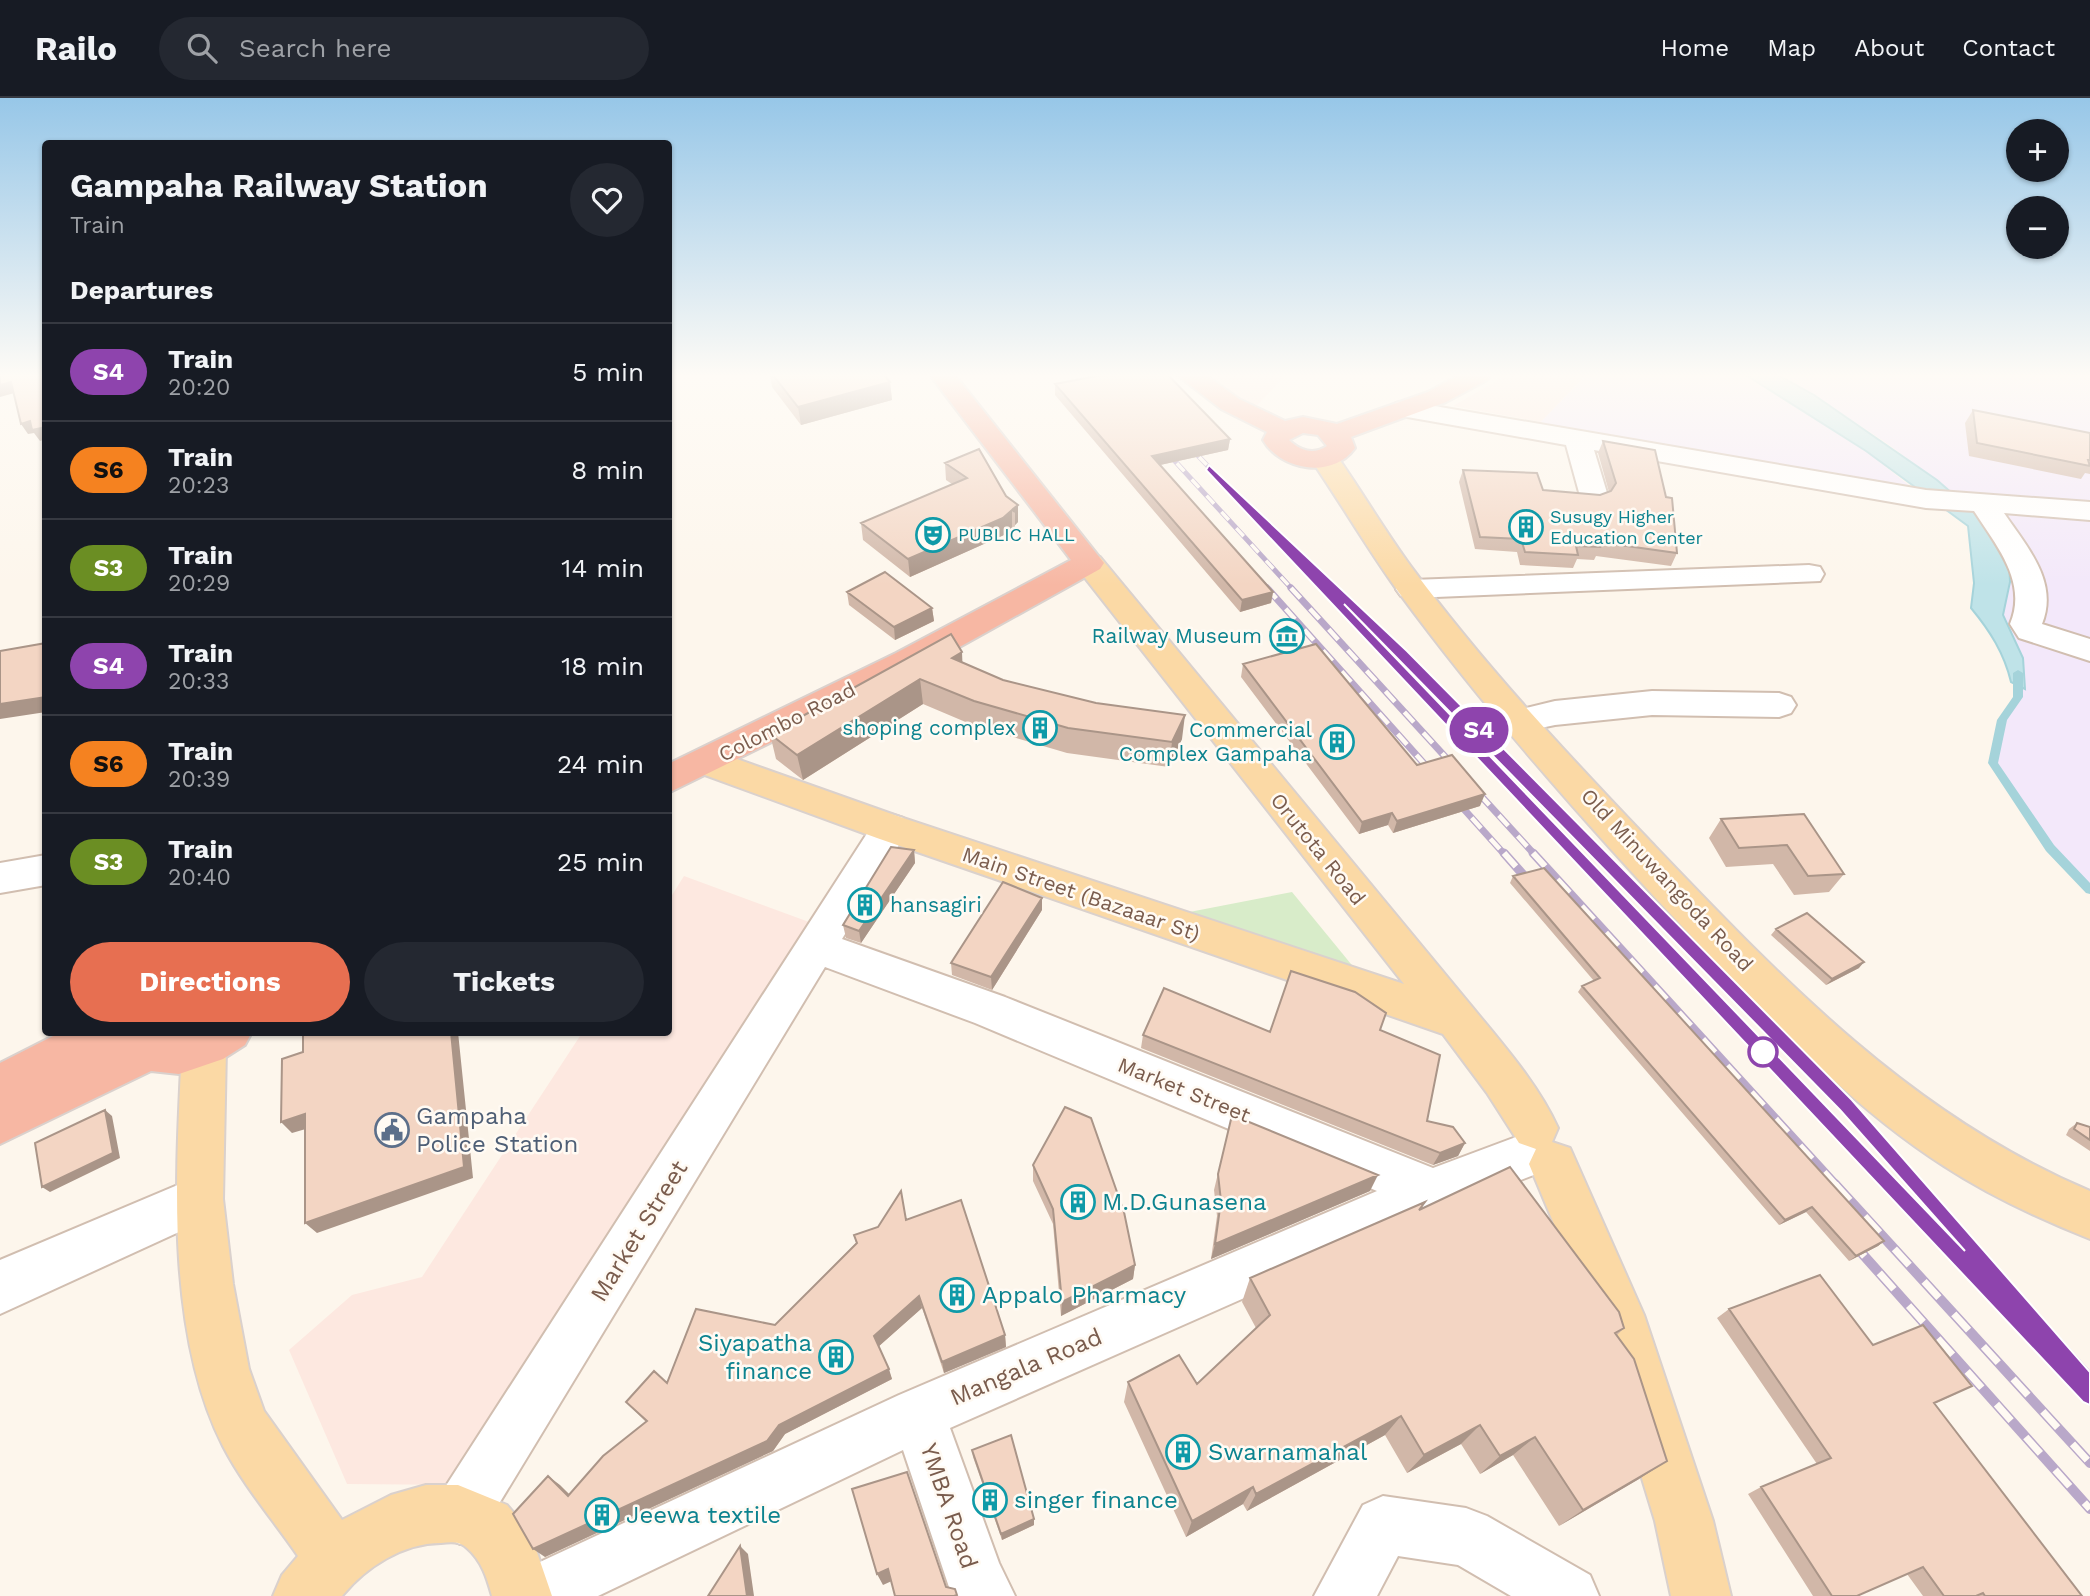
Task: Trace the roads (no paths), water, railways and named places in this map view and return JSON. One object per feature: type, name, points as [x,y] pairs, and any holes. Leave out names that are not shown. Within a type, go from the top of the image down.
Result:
[{"type":"highway","name":"Orutota Road","points":[[997,445],[1089,563]]},
{"type":"highway","points":[[1279,445],[1283,450],[1301,458],[1330,446]]},
{"type":"highway","name":"Colombo Road","points":[[672,778],[908,660],[1089,563]]},
{"type":"highway","points":[[0,1085],[96,1036]]},
{"type":"highway","points":[[0,1123],[143,1041],[164,1055],[183,1054],[217,1040]]},
{"type":"main road","name":"Old Minuwangoda Road","points":[[1330,446],[1412,589],[1521,720],[1674,892],[1803,1022],[1870,1083],[1943,1139],[1992,1170],[2090,1215]]},
{"type":"main road","name":"Orutota Road","points":[[1089,563],[1503,1079],[1618,1315],[1684,1521],[1701,1596]]},
{"type":"main road","name":"Main Street (Bazaaar St)","points":[[707,762],[890,828],[1458,1021]]},
{"type":"main road","points":[[217,1040],[199,1199],[207,1284],[222,1369],[243,1428],[319,1577],[367,1535],[399,1520],[420,1514],[460,1515],[488,1528],[508,1550],[521,1582],[522,1596]]},
{"type":"street","points":[[1579,445],[1594,496]]},
{"type":"street","points":[[1622,445],[1926,499],[2090,511]]},
{"type":"street","points":[[1974,502],[2025,566],[2033,607],[2026,624],[2030,631],[2090,650]]},
{"type":"street","points":[[1412,589],[1809,574]]},
{"type":"street","points":[[1521,720],[1555,713],[1652,703],[1779,705]]},
{"type":"street","name":"Market Street","points":[[460,1515],[890,828]]},
{"type":"street","points":[[0,878],[42,871]]},
{"type":"street","name":"Market Street","points":[[817,947],[990,1010],[1433,1191]]},
{"type":"street","name":"Mangala Road","points":[[533,1596],[918,1415],[1433,1191],[1538,1149]]},
{"type":"street","points":[[0,1288],[33,1270],[199,1199]]},
{"type":"street","name":"YMBA Road","points":[[918,1415],[975,1580],[985,1596]]},
{"type":"street","points":[[1344,1596],[1383,1525],[1466,1536],[1569,1596]]},
{"type":"water","points":[[1856,445],[1886,445],[1937,480],[1986,523],[2009,559],[2010,582],[2003,615],[2023,658],[2025,689],[2011,682],[1996,643],[1971,608],[1974,583],[1968,526]]},
{"type":"waterway","points":[[2018,673],[2018,697],[2002,720],[1993,763],[2050,848],[2090,890]]},
{"type":"railway","points":[[1188,445],[1325,589]]},
{"type":"railway","points":[[1162,447],[1292,589]]},
{"type":"railway","points":[[1260,580],[1268,589]]},
{"type":"railway","points":[[1267,588],[1437,778]]},
{"type":"railway","points":[[1291,588],[1535,855]]},
{"type":"railway","points":[[1323,588],[1577,855]]},
{"type":"railway","points":[[1356,609],[1601,855]]},
{"type":"railway","points":[[1453,797],[1505,855]]},
{"type":"railway","points":[[1504,853],[1535,888]]},
{"type":"railway","points":[[1533,853],[1837,1186]]},
{"type":"railway","points":[[1576,853],[1891,1186]]},
{"type":"railway","points":[[1599,853],[1846,1105],[1918,1186]]},
{"type":"railway","points":[[1835,1184],[2090,1463]]},
{"type":"railway","points":[[1889,1184],[2090,1395]]},
{"type":"railway","points":[[1916,1184],[2090,1378]]},
{"type":"railway","points":[[1850,1240],[2090,1509]]},
{"type":"train","name":"S4","points":[[2090,1378],[1976,1247],[1846,1105],[1403,653],[1209,468],[2090,1395]]},
{"type":"place","name":"Susugy Higher Education Center","points":[[1526,527]]},
{"type":"place","name":"PUBLIC HALL","points":[[933,535]]},
{"type":"place","name":"Railway Museum","points":[[1287,636]]},
{"type":"place","name":"shoping complex","points":[[1040,728]]},
{"type":"place","name":"Commercial Complex Gampaha","points":[[1337,742]]},
{"type":"place","name":"hansagiri","points":[[865,905]]},
{"type":"place","name":"Gampaha Police Station","points":[[392,1130]]},
{"type":"place","name":"M.D.Gunasena","points":[[1078,1202]]},
{"type":"place","name":"Appalo Pharmacy","points":[[957,1295]]},
{"type":"place","name":"Siyapatha finance","points":[[836,1357]]},
{"type":"place","name":"Swarnamahal","points":[[1183,1452]]},
{"type":"place","name":"singer finance","points":[[990,1500]]},
{"type":"place","name":"Jeewa textile","points":[[602,1515]]}]
